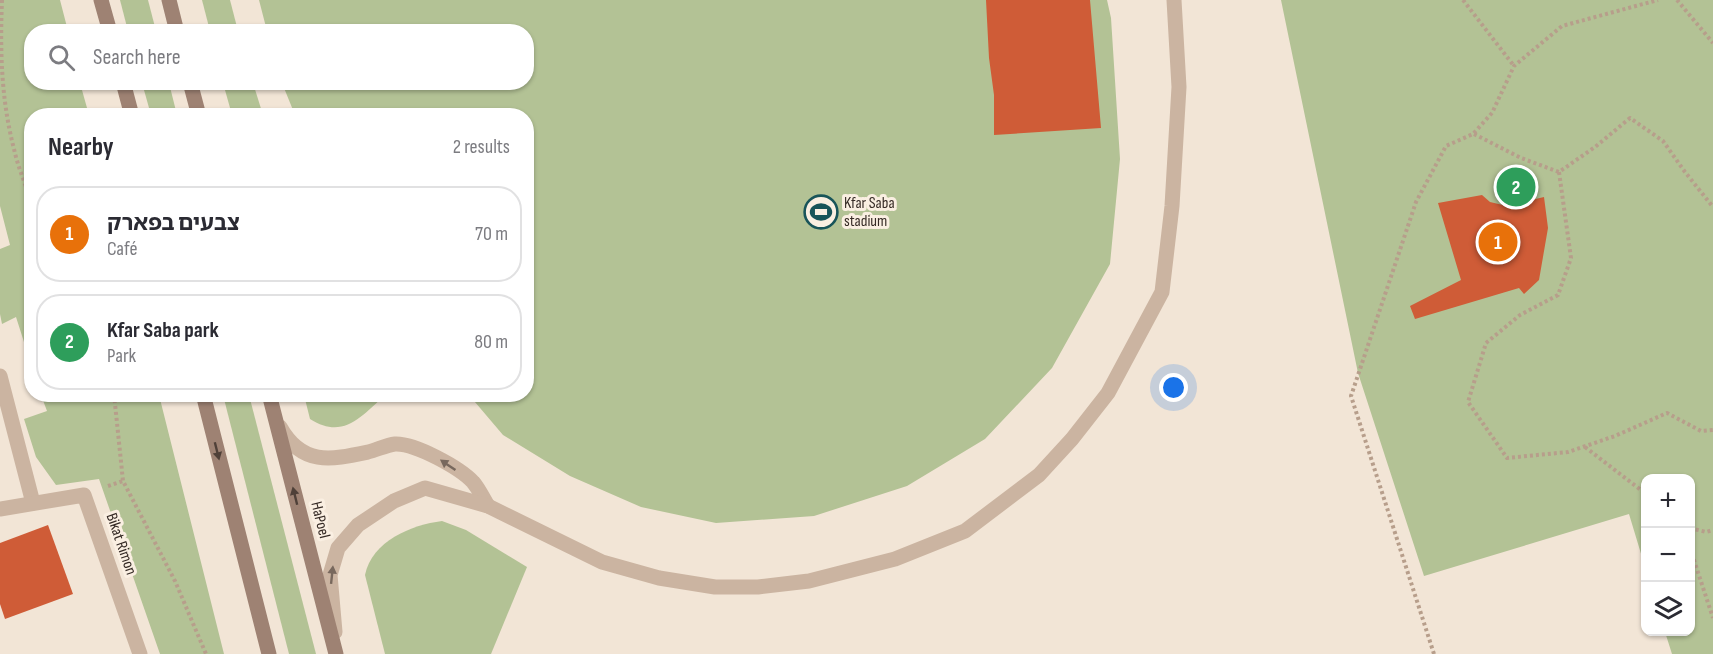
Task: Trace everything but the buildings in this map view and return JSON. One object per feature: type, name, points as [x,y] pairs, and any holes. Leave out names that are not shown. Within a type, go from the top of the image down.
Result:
[{"type":"main road","points":[[101,0],[108,24]]},
{"type":"main road","points":[[169,0],[175,24]]},
{"type":"main road","points":[[125,90],[130,108]]},
{"type":"main road","points":[[192,90],[196,108]]},
{"type":"main road","points":[[205,402],[269,654]]},
{"type":"main road","name":"HaPoel","points":[[271,402],[336,654]]},
{"type":"street","points":[[336,654],[330,575],[338,548],[358,525],[394,501],[425,488],[488,506],[602,562],[659,578],[715,587],[758,587],[809,581],[895,559],[965,531],[1039,475],[1072,439],[1108,393],[1162,292],[1172,206],[1179,87],[1174,0]]},
{"type":"street","points":[[0,376],[33,503]]},
{"type":"street","points":[[275,419],[289,442],[302,453],[322,458],[369,452],[396,444],[420,448],[473,481],[488,506]]},
{"type":"street","name":"Bikat Rimon","points":[[0,509],[84,495],[140,654]]},
{"type":"path","points":[[2,0],[2,94],[14,151],[24,179]]},
{"type":"path","points":[[1463,0],[1514,66]]},
{"type":"path","points":[[1434,654],[1351,396],[1416,202],[1446,146],[1473,134],[1492,113],[1514,66],[1562,26],[1658,0]]},
{"type":"path","points":[[1677,0],[1713,44]]},
{"type":"path","points":[[1559,172],[1630,118],[1664,141],[1713,207]]},
{"type":"path","points":[[1473,134],[1521,158],[1559,172]]},
{"type":"path","points":[[1559,172],[1571,258],[1558,295],[1520,315],[1486,343],[1468,402],[1507,458],[1569,452],[1616,436],[1666,413],[1701,431],[1713,430]]},
{"type":"path","points":[[115,402],[123,481],[175,581],[206,654]]},
{"type":"path","points":[[1584,447],[1641,490]]},
{"type":"path","points":[[1695,529],[1706,532],[1713,530]]},
{"type":"path","points":[[1695,564],[1713,618]]},
{"type":"green space","points":[[0,0],[60,0],[66,24],[24,24],[24,90],[82,90],[87,108],[24,108],[24,342],[16,317],[2,324],[0,314],[0,249],[10,245],[0,206]]},
{"type":"green space","points":[[120,0],[148,0],[154,24],[126,24]]},
{"type":"green space","points":[[202,0],[230,0],[236,24],[208,24]]},
{"type":"green space","name":"Kfar Saba stadium","points":[[259,0],[1107,0],[1111,18],[1120,159],[1110,264],[1052,368],[985,439],[907,486],[814,516],[716,523],[641,507],[570,476],[503,435],[475,402],[534,402],[534,108],[292,108],[285,90],[534,90],[534,24],[265,24]]},
{"type":"green space","points":[[1281,0],[1713,0],[1713,654],[1672,654],[1666,636],[1695,636],[1695,474],[1641,474],[1641,554],[1629,514],[1424,576],[1358,373]]},
{"type":"green space","points":[[144,90],[171,90],[175,108],[149,108]]},
{"type":"green space","points":[[225,90],[255,90],[261,108],[230,108]]},
{"type":"green space","points":[[44,402],[161,402],[224,654],[160,654],[99,479],[56,485],[36,457],[24,419],[47,411]]},
{"type":"green space","points":[[225,402],[251,402],[316,654],[289,654]]},
{"type":"green space","points":[[306,402],[378,402],[359,418],[342,426],[322,425],[310,419]]},
{"type":"green space","points":[[442,521],[466,530],[527,567],[491,654],[385,654],[365,575],[369,563],[384,544],[394,537],[418,526]]},
{"type":"place","name":"Kfar Saba park","points":[[1516,187]]},
{"type":"place","name":"Kfar Saba stadium","points":[[821,212]]},
{"type":"place","name":"צבעים בפארק","points":[[1498,242]]}]
